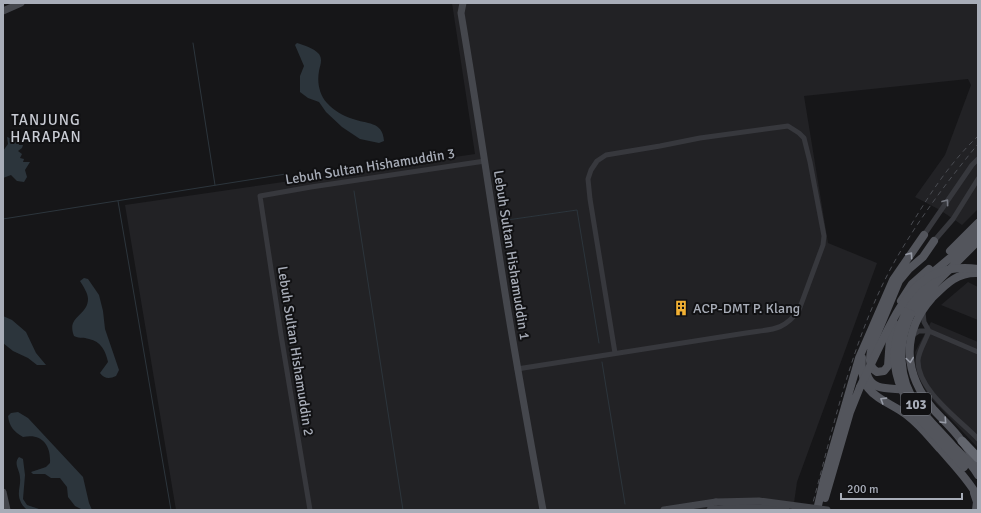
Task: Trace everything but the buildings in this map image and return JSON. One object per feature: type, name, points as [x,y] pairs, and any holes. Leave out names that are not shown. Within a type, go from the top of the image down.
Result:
[{"type":"highway","points":[[962,441],[978,458]]},
{"type":"main road","points":[[821,510],[850,412],[860,387],[904,297],[912,284],[978,223]]},
{"type":"main road","name":"103","points":[[978,231],[915,297],[898,330],[894,351],[895,369],[900,388],[913,410],[964,467],[971,476],[978,490]]},
{"type":"main road","points":[[924,235],[896,275],[861,366],[863,376],[866,385],[877,396],[912,419],[968,480],[978,497]]},
{"type":"main road","name":"103","points":[[978,241],[908,313],[903,334],[901,356],[903,375],[917,405],[968,461],[978,475]]},
{"type":"main road","points":[[817,510],[824,479],[859,358],[869,345],[899,281],[909,269],[923,257],[934,242]]},
{"type":"main road","points":[[869,345],[871,366],[875,372],[882,372],[886,370],[888,366],[890,338],[897,316],[926,278],[962,248]]},
{"type":"main road","points":[[962,258],[934,292],[914,327],[910,340],[909,359],[914,378],[919,389],[933,409],[962,441],[978,465]]},
{"type":"main road","points":[[895,316],[911,292],[922,282],[932,276],[956,269],[978,269]]},
{"type":"main road","points":[[927,305],[945,284],[952,279],[963,274],[978,273]]},
{"type":"main road","points":[[869,345],[866,368],[867,376],[872,383],[881,388],[904,389],[912,391],[933,409]]},
{"type":"main road","points":[[968,480],[976,498],[976,510]]},
{"type":"street","points":[[3,11],[21,3]]},
{"type":"street","name":"Lebuh Sultan Hishamuddin 1","points":[[463,3],[461,13],[517,369],[543,510]]},
{"type":"street","points":[[517,369],[779,328],[793,319],[799,310],[823,245],[824,236],[810,162],[804,138],[799,133],[788,126],[764,128],[606,155],[597,161],[591,170],[588,179],[590,199],[616,353]]},
{"type":"street","points":[[924,235],[972,165],[978,159]]},
{"type":"street","name":"Lebuh Sultan Hishamuddin 3","points":[[260,196],[485,161]]},
{"type":"street","points":[[934,242],[953,219],[978,179]]},
{"type":"street","name":"Lebuh Sultan Hishamuddin 2","points":[[260,196],[280,335],[310,510]]},
{"type":"street","points":[[927,305],[923,319],[929,331]]},
{"type":"street","points":[[910,340],[916,332],[922,330],[929,331],[978,352]]},
{"type":"street","points":[[929,331],[918,360],[922,376],[932,393],[978,439]]},
{"type":"street","points":[[3,492],[7,510]]},
{"type":"street","points":[[714,507],[759,501],[827,510]]},
{"type":"street","points":[[664,510],[756,506],[786,510]]},
{"type":"shaded area","points":[[452,3],[978,3],[978,209],[962,225],[940,210],[915,197],[945,155],[971,85],[968,79],[804,96],[828,243],[877,263],[797,482],[793,510],[176,510],[125,205],[475,154]]},
{"type":"shaded area","points":[[297,43],[314,50],[319,54],[321,60],[318,75],[320,92],[329,106],[358,121],[373,124],[381,130],[384,141],[379,143],[360,139],[342,127],[326,112],[319,102],[308,98],[300,92],[300,76],[304,66],[295,45]]},
{"type":"shaded area","points":[[7,137],[18,141],[19,145],[23,145],[18,151],[22,154],[20,158],[24,159],[23,162],[30,162],[25,170],[27,177],[24,182],[17,181],[11,175],[3,178],[3,151],[8,144]]},
{"type":"shaded area","points":[[84,278],[88,279],[99,295],[105,329],[119,370],[116,376],[112,378],[107,378],[100,373],[108,362],[106,354],[100,345],[93,340],[74,336],[72,329],[75,320],[87,305],[87,294],[80,281]]},
{"type":"shaded area","points":[[968,282],[978,287],[978,320],[941,305]]},
{"type":"shaded area","points":[[3,316],[12,320],[26,332],[36,353],[46,365],[37,365],[28,358],[13,351],[3,343]]},
{"type":"shaded area","points":[[931,322],[978,342],[978,448],[928,395],[918,376],[915,352]]},
{"type":"shaded area","points":[[18,412],[28,418],[83,477],[92,510],[83,510],[75,506],[68,497],[67,487],[60,478],[51,478],[45,474],[33,474],[31,472],[46,467],[50,463],[49,451],[44,442],[40,439],[30,436],[23,437],[12,428],[8,416],[11,413]]},
{"type":"shaded area","points":[[19,457],[23,459],[25,475],[23,499],[27,505],[42,510],[27,510],[20,501],[20,475],[17,465],[17,460]]},
{"type":"waterway","points":[[193,43],[215,185]]},
{"type":"waterway","points":[[3,219],[286,174]]},
{"type":"waterway","points":[[354,191],[403,510]]},
{"type":"waterway","points":[[118,201],[171,510]]},
{"type":"waterway","points":[[507,220],[577,210],[599,343]]},
{"type":"waterway","points":[[602,362],[625,504]]},
{"type":"railway","points":[[911,225],[942,178],[978,136]]},
{"type":"railway","points":[[811,510],[844,387],[854,356],[877,297],[900,252],[921,220],[978,144]]},
{"type":"place","name":"ACP-DMT P. Klang","points":[[681,308]]},
{"type":"district","name":"TANJUNG HARAPAN","points":[[46,128]]}]
